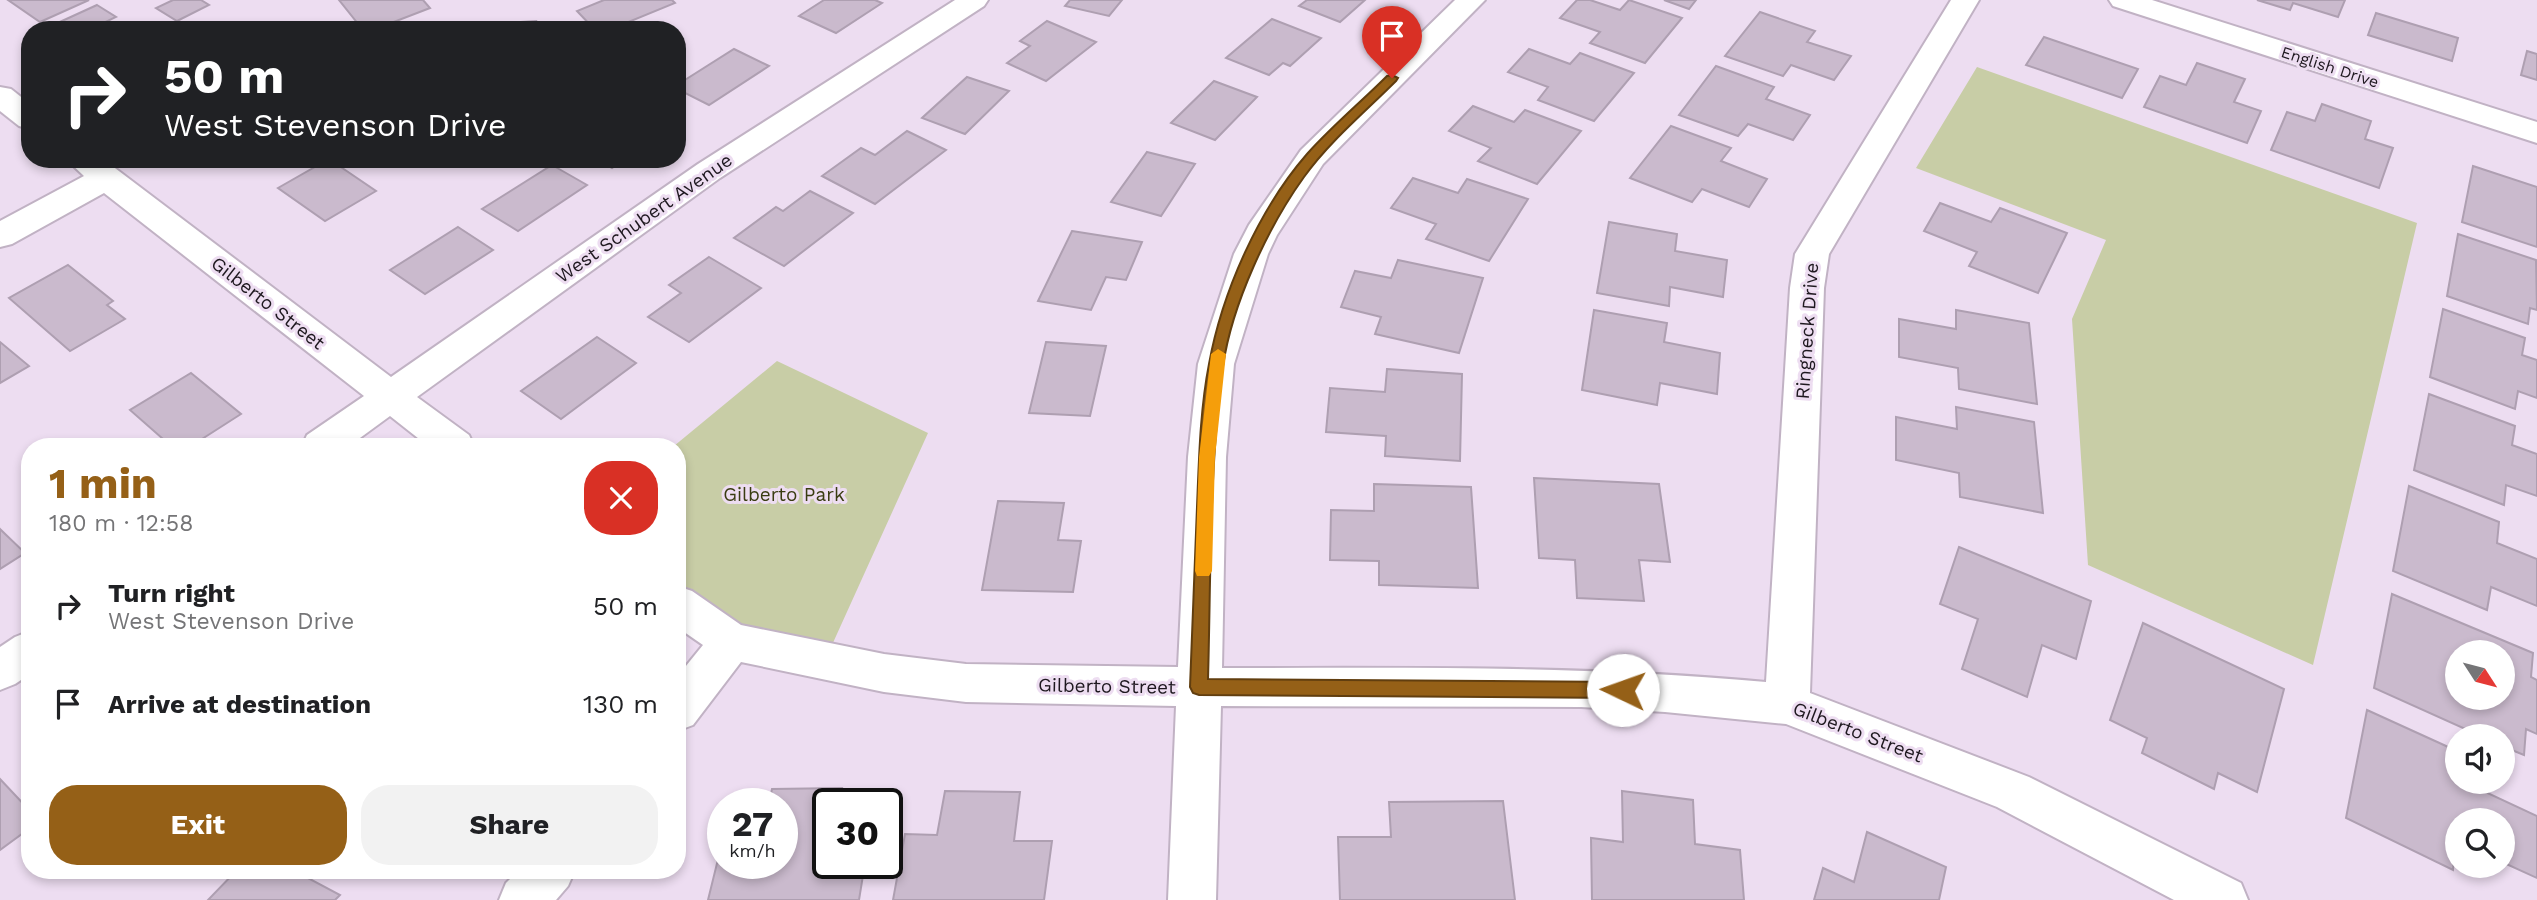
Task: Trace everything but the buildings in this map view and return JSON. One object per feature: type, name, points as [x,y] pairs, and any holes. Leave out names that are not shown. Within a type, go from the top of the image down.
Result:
[{"type":"street","name":"West Schubert Avenue","points":[[333,438],[709,171],[974,0]]},
{"type":"street","points":[[1192,900],[1207,457],[1216,364],[1225,330],[1261,233],[1312,157],[1471,0]]},
{"type":"street","name":"Ringneck Drive","points":[[1787,704],[1808,288],[1812,254],[1965,0]]},
{"type":"street","name":"English Drive","points":[[2123,0],[2537,133]]},
{"type":"street","points":[[0,96],[21,112]]},
{"type":"street","name":"Gilberto Street","points":[[94,169],[444,438]]},
{"type":"street","points":[[0,236],[94,169]]},
{"type":"street","name":"Gilberto Street","points":[[686,610],[730,641],[884,673],[966,683],[1199,687],[1581,688],[1665,692],[1787,704],[2013,792],[2224,900]]},
{"type":"street","points":[[686,699],[730,641]]},
{"type":"street","points":[[0,671],[21,656]]},
{"type":"street","points":[[523,900],[543,879]]},
{"type":"green space","points":[[1977,67],[2417,223],[2313,665],[2088,565],[2072,319],[2106,240],[1916,168]]},
{"type":"green space","name":"Gilberto Park","points":[[777,361],[928,433],[827,656],[735,633],[686,602],[686,438],[684,438]]},
{"type":"slow traffic","points":[[1203,571],[1207,457],[1218,354]]},
{"type":"route","points":[[1392,78],[1312,157],[1297,176],[1251,254],[1225,330],[1216,364],[1207,457],[1199,687],[1623,690]]}]
